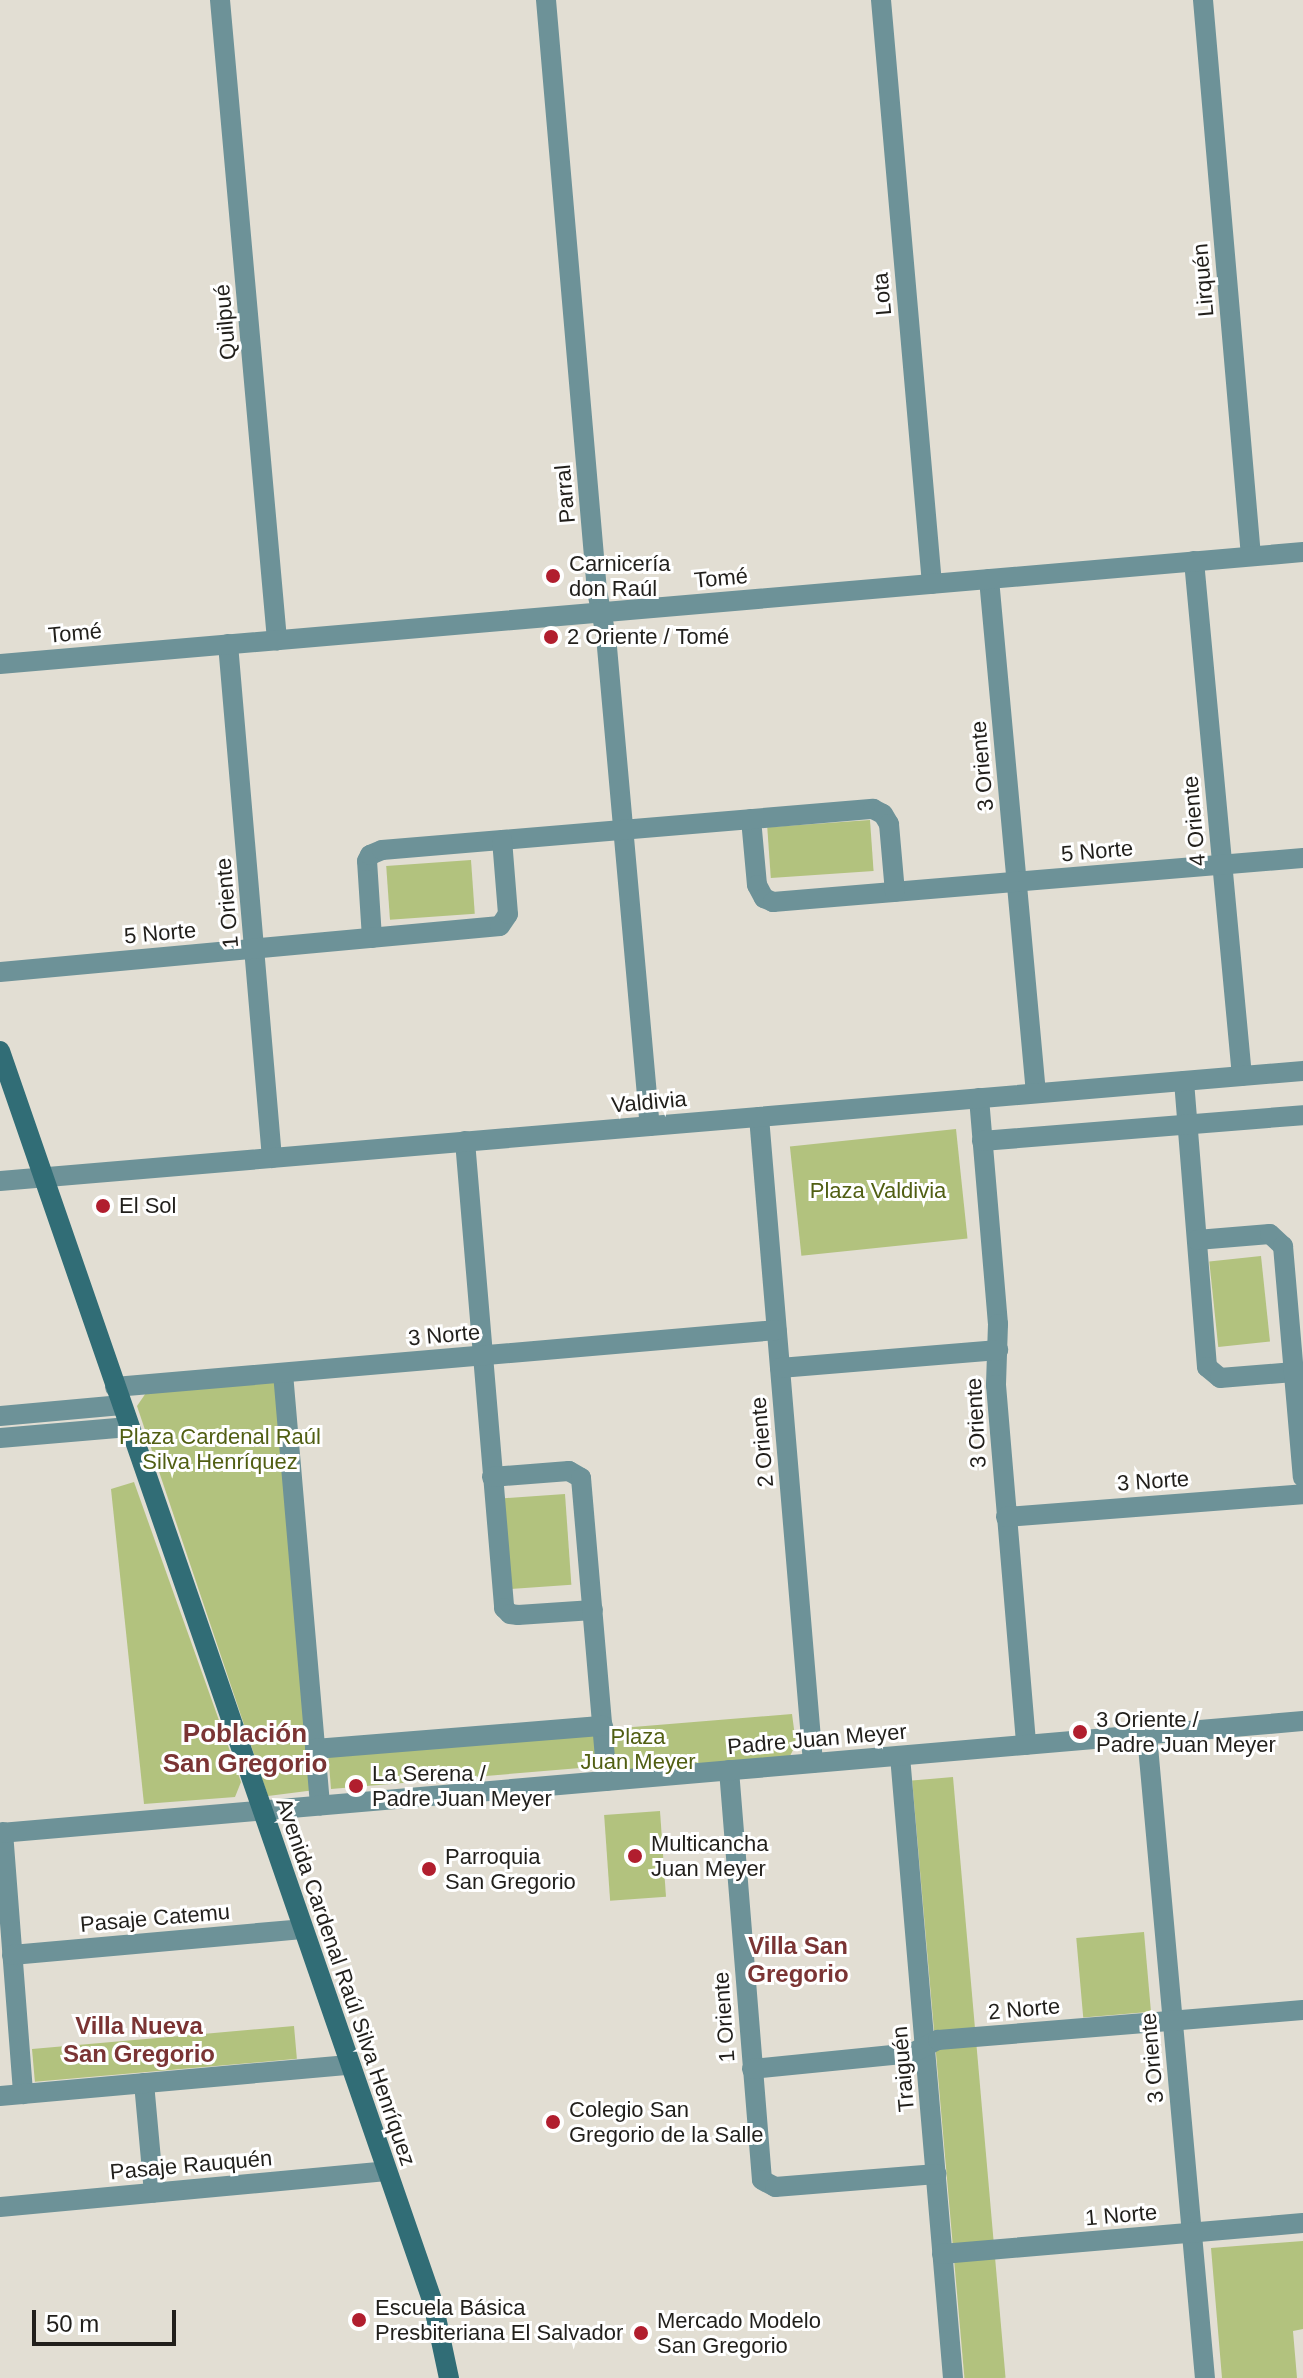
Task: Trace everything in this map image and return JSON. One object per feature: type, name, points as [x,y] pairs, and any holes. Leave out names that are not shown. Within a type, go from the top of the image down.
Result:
[{"type":"main road","name":"Avenida Cardenal Raúl Silva Henríquez","points":[[0,1051],[443,2338],[462,2378]]},
{"type":"main road","name":"Avenida Cardenal Raúl Silva Henríquez","points":[[443,2338],[449,2378]]},
{"type":"street","name":"Quilpué","points":[[220,0],[277,640]]},
{"type":"street","name":"Parral","points":[[546,0],[650,1126]]},
{"type":"street","name":"Lota","points":[[881,0],[932,584]]},
{"type":"street","name":"Lirquén","points":[[1203,0],[1251,556]]},
{"type":"street","name":"Tomé","points":[[0,664],[1303,552]]},
{"type":"street","name":"4 Oriente","points":[[1194,561],[1242,1076]]},
{"type":"street","name":"3 Oriente","points":[[989,579],[1036,1093]]},
{"type":"street","name":"1 Oriente","points":[[228,644],[272,1158]]},
{"type":"street","points":[[372,938],[367,868],[370,855],[382,850],[878,811],[889,824],[895,892]]},
{"type":"street","name":"5 Norte","points":[[751,819],[757,885],[768,901],[1303,858]]},
{"type":"street","name":"5 Norte","points":[[0,972],[504,923],[508,914],[502,840]]},
{"type":"street","name":"Valdivia","points":[[0,1181],[1303,1071]]},
{"type":"street","points":[[1184,1081],[1209,1371],[1220,1378],[1294,1372]]},
{"type":"street","name":"3 Oriente","points":[[979,1098],[998,1350],[996,1385],[1026,1745]]},
{"type":"street","points":[[982,1141],[1303,1115]]},
{"type":"street","name":"2 Oriente","points":[[759,1117],[813,1763]]},
{"type":"street","points":[[465,1141],[492,1477],[507,1612],[518,1615],[593,1610]]},
{"type":"street","points":[[1197,1240],[1265,1234],[1281,1242],[1303,1477]]},
{"type":"street","name":"3 Norte","points":[[0,1416],[283,1373],[777,1330]]},
{"type":"street","points":[[780,1368],[998,1350]]},
{"type":"street","name":"Avenida Cardenal Raúl Silva Henríquez","points":[[283,1373],[320,1805]]},
{"type":"street","points":[[0,1438],[129,1427]]},
{"type":"street","points":[[492,1477],[569,1471],[578,1474],[582,1483],[607,1781]]},
{"type":"street","name":"3 Norte","points":[[1006,1517],[1303,1494]]},
{"type":"street","name":"Padre Juan Meyer","points":[[2,1832],[1303,1721]]},
{"type":"street","points":[[315,1749],[603,1726]]},
{"type":"street","name":"3 Oriente","points":[[1147,1735],[1205,2378]]},
{"type":"street","name":"Traiguén","points":[[900,1756],[953,2378]]},
{"type":"street","name":"1 Oriente","points":[[729,1770],[761,2175],[770,2187],[936,2174]]},
{"type":"street","points":[[2,1832],[23,2094]]},
{"type":"street","name":"Pasaje Catemu","points":[[12,1955],[302,1929]]},
{"type":"street","name":"2 Norte","points":[[752,2069],[912,2053],[938,2040],[1303,2010]]},
{"type":"street","points":[[0,2096],[349,2065]]},
{"type":"street","points":[[144,2083],[154,2193]]},
{"type":"street","name":"Pasaje Rauquén","points":[[0,2207],[386,2171]]},
{"type":"street","name":"1 Norte","points":[[942,2254],[1303,2223]]},
{"type":"green space","points":[[870,820],[874,871],[771,878],[767,827]]},
{"type":"green space","points":[[471,860],[475,914],[390,920],[386,866]]},
{"type":"green space","name":"Plaza Valdivia","points":[[956,1129],[967,1238],[801,1256],[790,1146]]},
{"type":"green space","points":[[1261,1256],[1270,1342],[1218,1347],[1209,1261]]},
{"type":"green space","name":"Plaza Cardenal Raúl Silva Henríquez","points":[[279,1382],[315,1790],[268,1796],[137,1406],[150,1387]]},
{"type":"green space","points":[[134,1482],[241,1782],[235,1797],[144,1804],[111,1489]]},
{"type":"green space","points":[[565,1494],[571,1585],[510,1589],[504,1498]]},
{"type":"green space","name":"Plaza Juan Meyer","points":[[792,1714],[796,1744],[790,1756],[621,1773],[616,1765],[331,1789],[328,1752]]},
{"type":"green space","points":[[953,1777],[1006,2378],[964,2378],[912,1781]]},
{"type":"green space","name":"Multicancha Juan Meyer","points":[[660,1811],[666,1897],[610,1901],[604,1815]]},
{"type":"green space","points":[[1144,1932],[1151,2012],[1083,2018],[1076,1938]]},
{"type":"green space","points":[[294,2026],[297,2059],[35,2082],[32,2049]]},
{"type":"green space","points":[[1303,2241],[1303,2329],[1293,2331],[1297,2378],[1222,2378],[1211,2248]]},
{"type":"place","name":"Carnicería don Raúl","points":[[553,576]]},
{"type":"place","name":"2 Oriente / Tomé","points":[[551,637]]},
{"type":"place","name":"El Sol","points":[[103,1206]]},
{"type":"place","name":"3 Oriente / Padre Juan Meyer","points":[[1080,1732]]},
{"type":"place","name":"La Serena / Padre Juan Meyer","points":[[356,1786]]},
{"type":"place","name":"Multicancha Juan Meyer","points":[[635,1856]]},
{"type":"place","name":"Parroquia San Gregorio","points":[[429,1869]]},
{"type":"place","name":"Colegio San Gregorio de la Salle","points":[[553,2122]]},
{"type":"place","name":"Escuela Básica Presbiteriana El Salvador","points":[[359,2320]]},
{"type":"place","name":"Mercado Modelo San Gregorio","points":[[641,2333]]},
{"type":"district","name":"Población San Gregorio","points":[[245,1749]]},
{"type":"district","name":"Villa San Gregorio","points":[[798,1960]]},
{"type":"district","name":"Villa Nueva San Gregorio","points":[[139,2040]]}]
